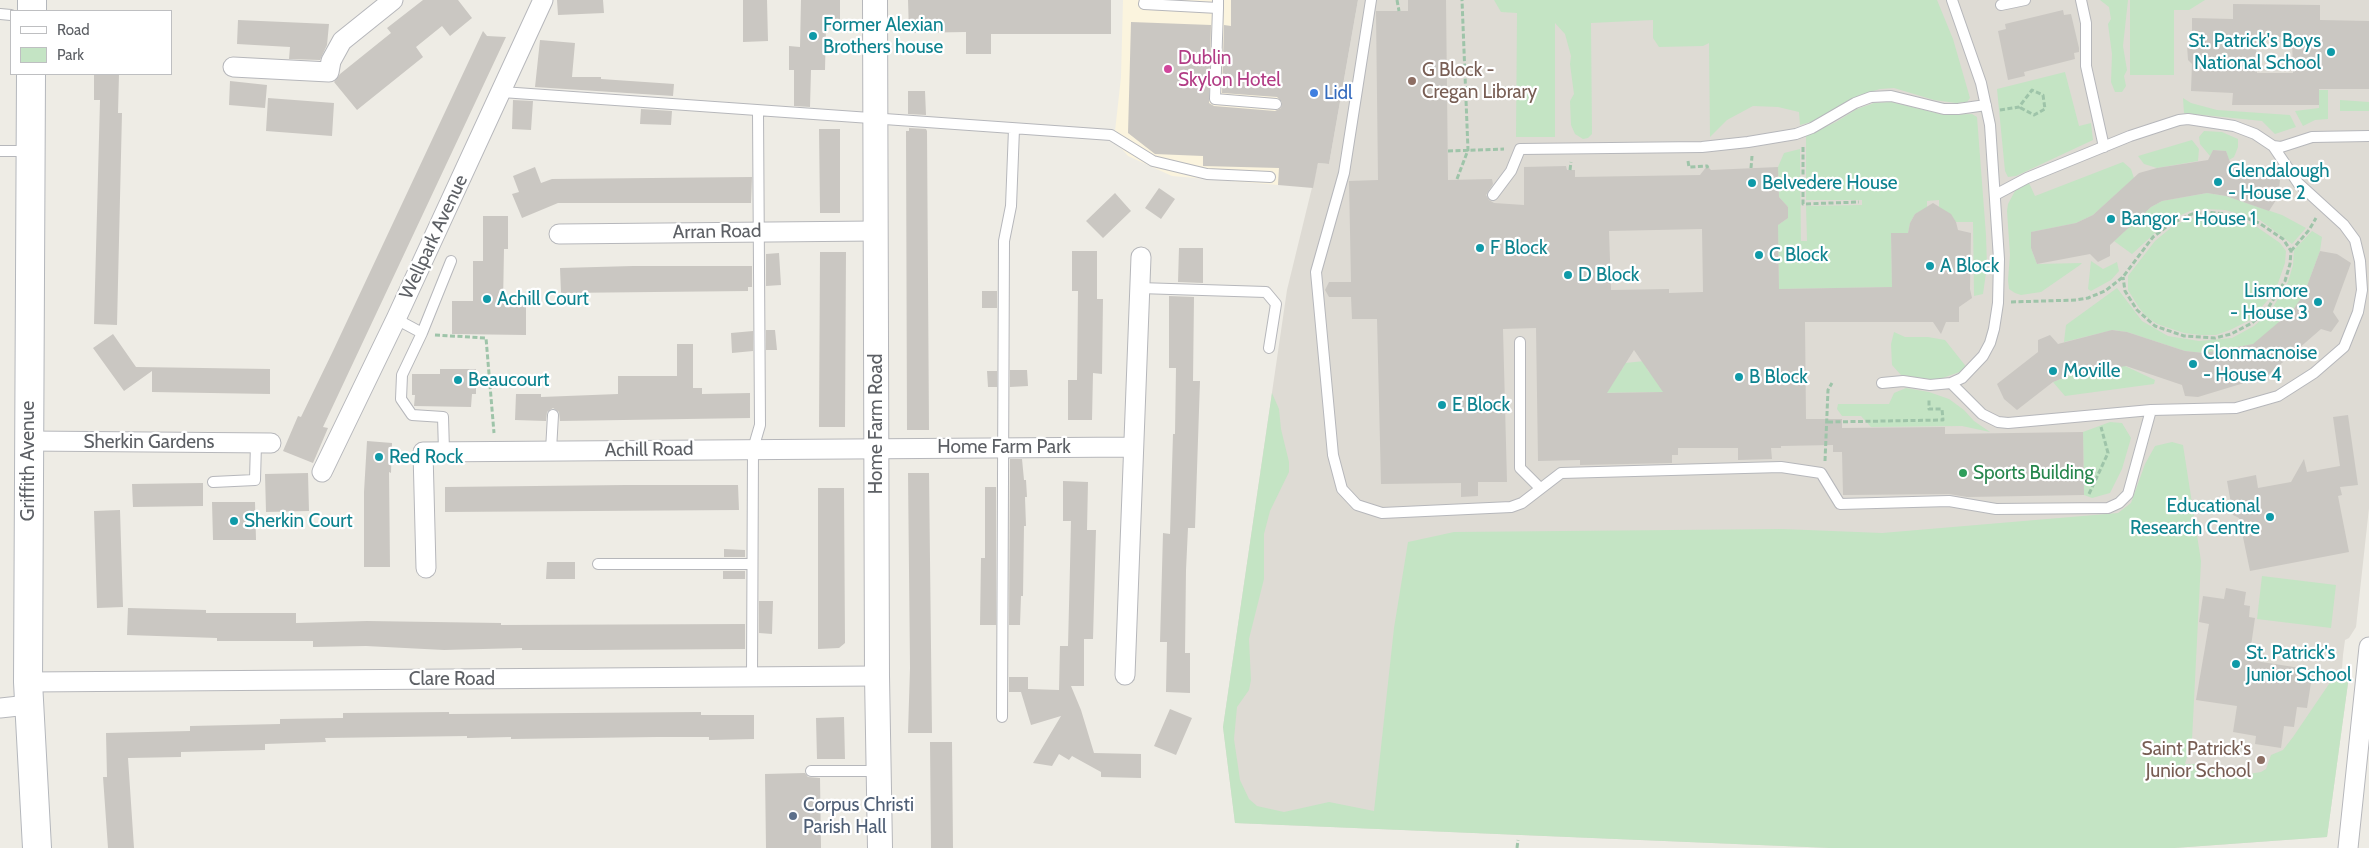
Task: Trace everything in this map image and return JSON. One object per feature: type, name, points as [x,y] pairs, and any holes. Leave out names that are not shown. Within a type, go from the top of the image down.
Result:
[{"type":"main road","name":"Griffith Avenue","points":[[31,75],[28,694],[37,848]]},
{"type":"street","points":[[233,66],[329,72],[331,61],[342,41],[393,0]]},
{"type":"street","name":"Wellpark Avenue","points":[[322,472],[396,319],[543,0]]},
{"type":"street","name":"Home Farm Road","points":[[874,0],[876,676],[880,848]]},
{"type":"street","name":"Arran Road","points":[[559,234],[875,231]]},
{"type":"street","points":[[1125,674],[1141,257]]},
{"type":"street","name":"Sherkin Gardens","points":[[28,441],[264,443]]},
{"type":"street","name":"Home Farm Park","points":[[876,448],[1133,447]]},
{"type":"street","name":"Achill Road","points":[[426,568],[423,452],[876,448]]},
{"type":"street","points":[[2348,848],[2369,647]]},
{"type":"street","name":"Clare Road","points":[[0,708],[28,694],[752,677],[876,676]]},
{"type":"lane","points":[[1145,0],[1144,4],[1218,4],[1215,99],[1276,104]]},
{"type":"lane","points":[[1371,0],[1344,173],[1316,272],[1318,313],[1337,475],[1342,490],[1357,505],[1366,510],[1382,513],[1510,507],[1522,503],[1561,473],[1781,467],[1821,473],[1840,504],[1949,501],[1996,510],[2108,508],[2128,494],[2151,410]]},
{"type":"lane","points":[[1882,383],[1903,381],[1930,385],[1951,383],[1962,378],[1983,356],[1990,343],[1998,303],[1999,259],[1987,108],[1981,83],[1952,0]]},
{"type":"lane","points":[[2001,5],[2025,0]]},
{"type":"lane","points":[[2081,0],[2086,23],[2086,66],[2104,147]]},
{"type":"lane","points":[[502,92],[758,112],[875,118],[1111,136],[1153,161],[1206,174],[1270,178]]},
{"type":"lane","points":[[1493,195],[1511,171],[1520,149],[1702,147],[1803,132],[1834,117],[1855,103],[1871,97],[1891,96],[1958,110],[1987,108]]},
{"type":"lane","points":[[752,677],[753,449],[760,426],[758,112]]},
{"type":"lane","points":[[1995,195],[2028,178],[2104,147],[2163,124],[2188,119],[2234,126],[2255,134],[2273,146],[2281,148],[2312,137],[2369,136]]},
{"type":"lane","points":[[1002,717],[1004,241],[1011,206],[1014,129]]},
{"type":"lane","points":[[1951,383],[1973,407],[1998,422],[2008,423],[2151,410],[2236,408],[2278,396],[2314,373],[2344,347],[2358,312],[2362,290],[2360,261],[2354,240],[2344,225],[2322,207],[2298,183],[2273,146]]},
{"type":"lane","points":[[0,151],[30,151]]},
{"type":"lane","points":[[444,451],[443,417],[412,415],[401,399],[402,376],[422,333],[451,261]]},
{"type":"lane","points":[[1139,288],[1266,292],[1276,304],[1269,348]]},
{"type":"lane","points":[[396,319],[422,333]]},
{"type":"lane","points":[[1520,342],[1520,468],[1540,488]]},
{"type":"lane","points":[[552,450],[553,415]]},
{"type":"lane","points":[[213,482],[255,480],[264,443]]},
{"type":"lane","points":[[598,564],[752,564]]},
{"type":"lane","points":[[811,771],[879,771]]},
{"type":"lane","points":[[2342,848],[2348,848]]},
{"type":"path","points":[[1397,0],[1399,11]]},
{"type":"path","points":[[1457,179],[1468,150],[1462,0]]},
{"type":"path","points":[[1987,108],[2019,107],[2034,115],[2044,109],[2042,95],[2032,90],[2019,107]]},
{"type":"path","points":[[1803,132],[1803,204],[1859,202]]},
{"type":"path","points":[[1448,150],[1520,149]]},
{"type":"path","points":[[2290,251],[2309,230],[2322,207]]},
{"type":"path","points":[[1998,303],[2088,298],[2113,286],[2153,237],[2170,224],[2192,214],[2208,212],[2241,216],[2258,223],[2284,239],[2290,251],[2290,264],[2285,281],[2268,308],[2252,323],[2231,334],[2215,338],[2184,336],[2155,326],[2137,310],[2125,291],[2122,276]]},
{"type":"path","points":[[422,333],[486,338],[495,451]]},
{"type":"path","points":[[1821,473],[1825,461],[1828,390],[1832,383]]},
{"type":"path","points":[[1828,422],[1943,420],[1942,409],[1929,409]]},
{"type":"path","points":[[2083,508],[2108,453],[2098,415]]},
{"type":"path","points":[[1517,848],[1518,840]]},
{"type":"shaded area","points":[[1123,0],[1231,0],[1230,89],[1285,92],[1278,185],[1172,176],[1128,156],[1114,140],[1121,77]]},
{"type":"shaded area","points":[[1358,0],[2369,0],[2369,508],[2356,627],[2349,638],[2345,640],[2343,655],[2342,669],[2346,674],[2348,683],[2327,837],[2174,848],[1831,848],[1235,823],[1223,727],[1287,290],[1318,163],[1329,164]]},
{"type":"green space","points":[[1494,0],[1937,0],[1953,39],[1970,98],[1967,102],[1956,103],[1934,100],[1894,88],[1880,89],[1860,95],[1811,122],[1800,125],[1799,112],[1778,107],[1753,106],[1727,120],[1710,137],[1709,43],[1703,46],[1659,47],[1653,38],[1653,20],[1591,23],[1592,134],[1588,138],[1583,139],[1575,134],[1571,125],[1570,101],[1574,94],[1570,64],[1571,56],[1565,34],[1555,23],[1555,137],[1516,137],[1517,13],[1501,12]]},
{"type":"green space","points":[[2100,0],[2128,0],[2123,46],[2127,70],[2124,76],[2126,86],[2122,92],[2115,92],[2111,82],[2112,54],[2108,24],[2111,19],[2109,7]]},
{"type":"green space","points":[[2130,0],[2205,0],[2189,10],[2174,10],[2174,75],[2130,75]]},
{"type":"green space","points":[[2065,72],[2079,126],[2091,123],[2093,140],[2016,176],[2008,177],[2005,171],[1997,89]]},
{"type":"green space","points":[[2319,90],[2328,90],[2328,119],[2315,120],[2303,126],[2295,111],[2319,108]]},
{"type":"green space","points":[[2183,98],[2191,103],[2217,110],[2290,115],[2296,127],[2275,134],[2262,121],[2184,113]]},
{"type":"green space","points":[[2340,100],[2369,102],[2369,111],[2340,111]]},
{"type":"green space","points":[[1891,102],[1944,115],[1972,114],[1977,117],[1986,235],[1987,266],[1983,294],[1974,296],[1973,222],[1956,222],[1950,214],[1939,208],[1939,200],[1927,201],[1927,208],[1915,214],[1910,223],[1908,233],[1891,233],[1892,287],[1779,289],[1778,225],[1788,218],[1788,207],[1779,197],[1778,167],[1784,153],[1800,149],[1801,241],[1807,241],[1806,206],[1862,205],[1862,200],[1806,200],[1806,136],[1836,122],[1857,109],[1874,103]]},
{"type":"green space","points":[[2204,131],[2222,132],[2238,139],[2238,147],[2234,157],[2229,160],[2226,151],[2213,150],[2210,156],[2200,144],[2199,137]]},
{"type":"green space","points":[[2192,140],[2199,149],[2198,161],[2157,168],[2144,164],[2138,156]]},
{"type":"green space","points":[[2123,162],[2131,169],[2134,178],[2093,215],[2076,223],[2031,232],[2031,248],[2037,264],[2082,263],[2041,292],[2021,295],[2009,289],[2010,255],[2007,211],[2008,204],[2015,191],[2029,183],[2035,196]]},
{"type":"green space","points":[[2207,193],[2226,196],[2282,215],[2306,228],[2292,244],[2260,220],[2225,210],[2207,209],[2190,211],[2168,221],[2132,254],[2114,241],[2151,207],[2162,201]]},
{"type":"green space","points":[[2207,216],[2238,220],[2257,227],[2280,243],[2286,251],[2285,263],[2275,292],[2250,320],[2216,335],[2184,333],[2157,324],[2140,309],[2128,290],[2128,276],[2155,241],[2173,226],[2191,218]]},
{"type":"green space","points":[[2312,231],[2322,237],[2320,251],[2304,294],[2293,310],[2254,344],[2204,353],[2185,351],[2127,332],[2113,330],[2064,342],[2066,325],[2117,288],[2142,321],[2168,336],[2199,341],[2232,338],[2254,326],[2270,312],[2288,282],[2293,265],[2294,250]]},
{"type":"green space","points":[[2091,261],[2103,269],[2117,262],[2119,271],[2111,280],[2091,291],[2088,289]]},
{"type":"green space","points":[[1894,332],[1905,337],[1928,337],[1945,340],[1968,369],[1937,380],[1901,375],[1892,365],[1891,344]]},
{"type":"green space","points":[[1645,361],[1648,371],[1673,392],[1588,393],[1623,368],[1625,363]]},
{"type":"green space","points":[[2123,365],[2155,380],[2154,384],[2065,396],[2053,382],[2071,375]]},
{"type":"green space","points":[[1906,388],[1929,392],[1949,399],[1990,432],[1962,426],[1871,427],[1861,416],[1842,416],[1837,409],[1838,404],[1889,404],[1894,393]]},
{"type":"green space","points":[[1272,393],[1279,409],[1281,429],[1289,462],[1289,472],[1270,511],[1264,534],[1264,579],[1249,639],[1251,680],[1249,690],[1237,707],[1234,739],[1240,780],[1249,799],[1257,806],[1284,812],[1329,802],[1374,811],[1394,628],[1408,542],[1454,532],[1782,529],[1882,533],[2118,513],[2131,503],[2145,464],[2155,446],[2172,442],[2183,445],[2201,561],[2192,740],[2185,764],[2195,764],[2237,776],[2261,772],[2266,769],[2271,755],[2283,750],[2293,737],[2331,681],[2337,676],[2346,674],[2348,683],[2327,837],[2174,848],[1831,848],[1235,823],[1223,727]]},
{"type":"green space","points":[[2110,422],[2122,423],[2131,438],[2122,469],[2110,493],[2092,498],[2084,495],[2083,432]]},
{"type":"green space","points":[[2262,576],[2336,585],[2331,628],[2257,619]]},
{"type":"building","points":[[423,0],[458,0],[472,18],[450,36],[442,26],[416,47],[423,57],[357,110],[334,82],[340,74],[391,33],[387,28]]},
{"type":"building","points":[[557,0],[603,0],[604,13],[558,15]]},
{"type":"building","points":[[743,0],[767,0],[768,41],[743,42]]},
{"type":"building","name":"Former Alexian Brothers house","points":[[801,0],[840,0],[840,26],[826,26],[825,70],[811,70],[810,107],[794,106],[794,70],[789,70],[789,46],[800,47]]},
{"type":"building","points":[[908,0],[1111,0],[1111,34],[991,34],[991,54],[966,54],[966,32],[909,33]]},
{"type":"building","points":[[1231,0],[1358,0],[1329,164],[1318,163],[1313,188],[1278,185],[1279,168],[1203,166],[1203,156],[1155,154],[1128,133],[1131,22],[1211,25],[1209,103],[1214,106],[1275,111],[1281,108],[1282,102],[1277,97],[1222,93],[1224,25],[1231,26]]},
{"type":"building","points":[[1408,0],[1446,0],[1448,180],[1492,179],[1493,184],[1486,195],[1494,203],[1524,205],[1524,167],[1566,166],[1567,170],[1575,170],[1575,177],[1700,175],[1707,166],[1711,170],[1778,167],[1779,197],[1788,207],[1788,218],[1778,225],[1779,289],[1892,287],[1891,233],[1908,233],[1910,223],[1915,214],[1933,203],[1951,214],[1958,230],[1971,233],[1970,289],[1972,298],[1959,307],[1959,322],[1946,322],[1941,334],[1933,322],[1805,322],[1806,419],[1842,419],[1842,428],[1945,427],[1945,434],[2083,432],[2084,495],[1967,497],[1949,494],[1843,495],[1842,452],[1833,452],[1833,445],[1781,446],[1781,448],[1771,448],[1772,459],[1738,460],[1738,448],[1678,448],[1678,455],[1672,455],[1672,463],[1580,465],[1580,460],[1538,461],[1536,328],[1503,329],[1507,482],[1478,482],[1478,496],[1461,497],[1461,483],[1381,484],[1377,319],[1352,319],[1351,297],[1329,297],[1325,290],[1329,282],[1351,282],[1349,181],[1378,180],[1376,11],[1408,11]],"holes":[[[1702,229],[1703,292],[1669,293],[1669,289],[1611,290],[1609,231]],[[1634,350],[1663,392],[1607,393]]]},
{"type":"building","name":"St. Patrick's Boys National School","points":[[2233,4],[2320,5],[2320,20],[2369,21],[2369,89],[2319,89],[2319,105],[2232,105],[2233,93],[2191,91],[2192,64],[2188,60],[2187,45],[2192,41],[2192,18],[2233,19]],"holes":[[[2256,37],[2292,37],[2293,73],[2257,73]]]},
{"type":"building","points":[[2063,10],[2064,15],[2071,14],[2079,48],[2079,52],[2074,53],[2075,59],[2024,72],[2025,76],[2008,80],[1998,31],[2006,29],[2005,24]]},
{"type":"building","points":[[238,20],[329,24],[327,45],[320,60],[289,59],[290,47],[237,44]]},
{"type":"building","points":[[483,31],[487,36],[506,37],[323,427],[328,428],[313,463],[283,451],[298,416],[301,417],[333,351]]},
{"type":"building","points":[[540,40],[575,43],[572,77],[601,77],[601,79],[674,84],[673,96],[535,87]]},
{"type":"building","points":[[94,75],[119,75],[118,113],[122,113],[117,325],[94,324],[100,100],[94,100]]},
{"type":"building","points":[[230,81],[267,85],[265,108],[229,105]]},
{"type":"building","points":[[908,91],[925,91],[926,115],[908,114]]},
{"type":"building","points":[[268,98],[334,103],[332,136],[266,131]]},
{"type":"building","points":[[513,100],[533,101],[531,130],[512,129]]},
{"type":"building","points":[[641,109],[672,111],[671,125],[640,124]]},
{"type":"building","points":[[909,128],[926,129],[927,131],[929,430],[907,430],[906,131],[909,131]]},
{"type":"building","points":[[819,129],[840,129],[840,213],[820,213]]},
{"type":"building","points":[[2213,150],[2226,151],[2230,162],[2280,180],[2278,197],[2269,211],[2226,196],[2207,193],[2162,201],[2151,207],[2110,245],[2110,256],[2098,262],[2090,254],[2037,264],[2031,248],[2031,232],[2076,223],[2093,215],[2139,173],[2157,168],[2208,160]]},
{"type":"building","points":[[535,167],[541,183],[552,179],[752,177],[751,203],[558,203],[522,218],[512,194],[519,192],[513,176]]},
{"type":"building","points":[[1159,188],[1175,199],[1161,219],[1145,208]]},
{"type":"building","points":[[1115,193],[1131,211],[1103,238],[1086,221]]},
{"type":"building","name":"Achill Court","points":[[483,216],[508,216],[508,249],[504,249],[503,304],[526,304],[526,335],[452,334],[452,301],[473,301],[473,261],[483,261]]},
{"type":"building","points":[[1179,248],[1203,248],[1203,283],[1178,282]]},
{"type":"building","points":[[1072,251],[1097,251],[1097,299],[1103,299],[1102,374],[1093,373],[1092,420],[1068,420],[1068,380],[1077,380],[1078,291],[1072,291]]},
{"type":"building","points":[[2320,251],[2337,254],[2351,263],[2333,312],[2339,321],[2331,332],[2321,329],[2267,376],[2198,397],[2185,396],[2182,385],[2126,366],[2071,375],[2053,382],[2017,410],[2004,399],[1997,384],[2038,352],[2038,340],[2050,335],[2058,344],[2112,330],[2127,332],[2185,351],[2204,353],[2253,344],[2293,310],[2304,294]]},
{"type":"building","points":[[820,252],[846,252],[845,427],[819,427]]},
{"type":"building","points":[[779,253],[781,285],[766,286],[766,254]]},
{"type":"building","points":[[752,266],[752,287],[748,287],[748,291],[561,293],[560,268]]},
{"type":"building","points":[[982,291],[997,291],[997,308],[982,308]]},
{"type":"building","points":[[1169,296],[1194,297],[1193,381],[1200,381],[1195,528],[1188,528],[1186,570],[1185,653],[1190,653],[1190,693],[1166,692],[1167,642],[1160,642],[1163,533],[1170,534],[1173,434],[1175,434],[1176,368],[1169,368]]},
{"type":"building","points":[[766,330],[775,330],[777,350],[766,350]]},
{"type":"building","points":[[753,331],[753,351],[732,353],[731,333]]},
{"type":"building","points":[[113,334],[136,367],[270,369],[270,394],[152,392],[152,371],[124,391],[93,348]]},
{"type":"building","points":[[677,344],[693,344],[693,388],[702,388],[702,394],[750,393],[750,418],[560,421],[559,412],[553,408],[547,412],[546,421],[515,420],[516,394],[541,394],[541,397],[618,394],[618,376],[677,376]]},
{"type":"building","name":"Beaucourt","points":[[440,369],[476,369],[476,394],[472,394],[471,407],[414,406],[415,395],[412,395],[412,374],[440,374]]},
{"type":"building","points":[[1010,370],[1027,370],[1028,386],[1010,387]]},
{"type":"building","points":[[987,371],[997,371],[997,387],[988,387]]},
{"type":"building","name":"Educational Research Centre","points":[[2348,415],[2358,485],[2340,487],[2342,495],[2338,496],[2349,552],[2250,571],[2239,518],[2233,515],[2227,481],[2256,475],[2258,488],[2291,482],[2304,459],[2307,472],[2340,466],[2333,417]]},
{"type":"building","points":[[367,441],[392,443],[391,473],[389,472],[390,567],[364,567],[364,492]]},
{"type":"building","points":[[1010,459],[1022,459],[1024,480],[1026,480],[1026,526],[1024,526],[1023,596],[1021,596],[1020,625],[1009,625]]},
{"type":"building","name":"Sherkin Court","points":[[308,473],[309,511],[266,512],[265,474]]},
{"type":"building","points":[[908,473],[929,473],[932,733],[908,733],[910,668]]},
{"type":"building","points":[[1063,481],[1088,482],[1087,530],[1096,530],[1093,639],[1084,639],[1084,686],[1071,686],[1081,710],[1094,753],[1141,754],[1141,778],[1101,777],[1101,772],[1072,756],[1069,760],[1059,754],[1052,766],[1033,763],[1061,716],[1031,725],[1021,692],[1009,692],[1009,677],[1028,677],[1028,689],[1059,690],[1060,646],[1068,646],[1071,521],[1063,521]]},
{"type":"building","points":[[203,483],[203,506],[133,507],[132,484]]},
{"type":"building","points":[[738,485],[739,510],[445,512],[445,487]]},
{"type":"building","points":[[985,487],[996,487],[996,625],[980,625],[981,558],[985,558]]},
{"type":"building","points":[[818,488],[844,488],[845,643],[839,648],[818,649]]},
{"type":"building","name":"Sherkin Court","points":[[212,502],[255,502],[256,540],[213,540]]},
{"type":"building","points":[[120,510],[123,607],[97,608],[94,511]]},
{"type":"building","points":[[724,549],[745,550],[745,557],[724,557]]},
{"type":"building","points":[[547,562],[575,562],[575,579],[546,579]]},
{"type":"building","points":[[723,571],[745,571],[745,579],[723,579]]},
{"type":"building","name":"St. Patrick's Junior School","points":[[2226,588],[2246,592],[2244,605],[2250,606],[2249,617],[2255,618],[2249,660],[2313,670],[2307,708],[2297,707],[2294,727],[2284,726],[2281,748],[2255,744],[2256,736],[2233,732],[2237,706],[2196,700],[2209,624],[2199,622],[2203,596],[2224,599]]},
{"type":"building","points":[[759,601],[773,601],[772,634],[759,633]]},
{"type":"building","points":[[128,608],[206,610],[206,613],[296,613],[296,623],[367,621],[501,623],[501,625],[745,624],[745,649],[522,650],[522,648],[444,650],[366,646],[313,647],[313,641],[217,641],[217,638],[127,635]]},
{"type":"building","points":[[1170,709],[1192,718],[1176,755],[1154,746]]},
{"type":"building","points":[[449,712],[449,714],[701,712],[701,715],[754,715],[754,739],[709,740],[709,737],[657,737],[511,739],[511,737],[467,738],[467,736],[325,738],[326,742],[265,744],[265,750],[181,752],[181,757],[128,758],[134,848],[108,848],[103,777],[107,777],[106,733],[190,731],[190,726],[280,724],[280,719],[343,718],[343,713]]},
{"type":"building","points":[[844,717],[845,759],[817,759],[816,718]]},
{"type":"building","points":[[930,742],[952,742],[953,848],[931,848]]},
{"type":"building","name":"Corpus Christi Parish Hall","points":[[805,773],[808,777],[820,778],[821,848],[766,848],[765,774]]},
{"type":"place","name":"Former Alexian Brothers house","points":[[813,36]]},
{"type":"place","name":"St. Patrick's Boys National School","points":[[2331,52]]},
{"type":"place","name":"Dublin Skylon Hotel","points":[[1168,69]]},
{"type":"place","name":"G Block - Cregan Library","points":[[1412,81]]},
{"type":"place","name":"Lidl","points":[[1314,93]]},
{"type":"place","name":"Glendalough - House 2","points":[[2218,182]]},
{"type":"place","name":"Belvedere House","points":[[1752,183]]},
{"type":"place","name":"Bangor - House 1","points":[[2111,219]]},
{"type":"place","name":"F Block","points":[[1480,248]]},
{"type":"place","name":"C Block","points":[[1759,255]]},
{"type":"place","name":"A Block","points":[[1930,266]]},
{"type":"place","name":"D Block","points":[[1568,275]]},
{"type":"place","name":"Achill Court","points":[[487,299]]},
{"type":"place","name":"Lismore - House 3","points":[[2318,302]]},
{"type":"place","name":"Clonmacnoise - House 4","points":[[2193,364]]},
{"type":"place","name":"Moville","points":[[2053,371]]},
{"type":"place","name":"B Block","points":[[1739,377]]},
{"type":"place","name":"Beaucourt","points":[[458,380]]},
{"type":"place","name":"E Block","points":[[1442,405]]},
{"type":"place","name":"Red Rock","points":[[379,457]]},
{"type":"place","name":"Sports Building","points":[[1963,473]]},
{"type":"place","name":"Educational Research Centre","points":[[2270,517]]},
{"type":"place","name":"Sherkin Court","points":[[234,521]]},
{"type":"place","name":"St. Patrick's Junior School","points":[[2236,664]]},
{"type":"place","name":"Saint Patrick's Junior School","points":[[2261,760]]},
{"type":"place","name":"Corpus Christi Parish Hall","points":[[793,816]]}]
